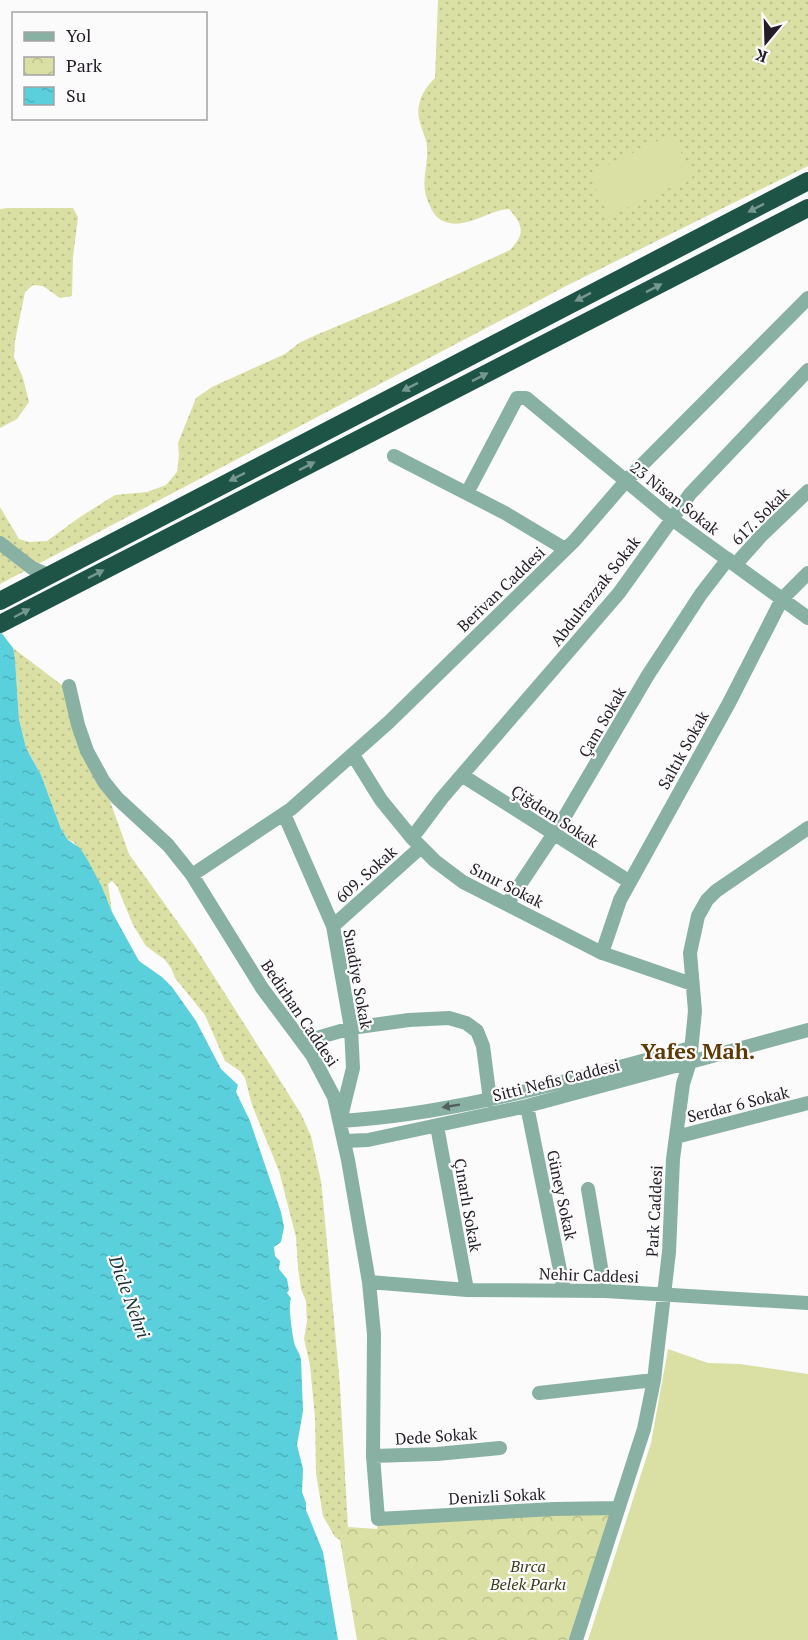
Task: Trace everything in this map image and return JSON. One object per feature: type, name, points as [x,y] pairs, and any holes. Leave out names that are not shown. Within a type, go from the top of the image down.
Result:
[{"type":"highway","points":[[0,601],[808,181]]},
{"type":"highway","points":[[0,624],[808,208]]},
{"type":"street","name":"Berivan Caddesi","points":[[192,875],[284,814],[389,722],[565,549],[626,481],[808,298]]},
{"type":"street","name":"Abdulrazzak Sokak","points":[[417,842],[442,798],[619,593],[690,494],[808,370]]},
{"type":"street","name":"23 Nisan Sokak","points":[[467,493],[517,398],[526,398],[672,519],[808,618]]},
{"type":"street","points":[[394,456],[505,513],[565,549]]},
{"type":"street","name":"617. Sokak","points":[[731,562],[808,491]]},
{"type":"street","points":[[0,543],[32,568],[48,575]]},
{"type":"street","name":"Çam Sokak","points":[[507,904],[553,835],[612,740],[648,675],[701,594],[731,562]]},
{"type":"street","name":"Saltık Sokak","points":[[602,953],[620,900],[729,703],[782,599],[808,573]]},
{"type":"street","name":"Bedirhan Caddesi","points":[[69,686],[87,751],[104,782],[117,798],[168,845],[192,875],[262,988],[312,1055],[334,1096],[369,1282],[374,1334],[373,1456],[378,1519]]},
{"type":"street","name":"Sınır Sokak","points":[[353,755],[381,800],[417,842],[435,861],[463,882],[602,953],[692,984]]},
{"type":"street","name":"Çiğdem Sokak","points":[[463,776],[630,882]]},
{"type":"street","name":"Suadiye Sokak","points":[[284,814],[333,926],[351,1028],[353,1068],[340,1121]]},
{"type":"street","name":"Park Caddesi","points":[[576,1640],[645,1429],[654,1380],[669,1252],[673,1159],[683,1084],[691,1055],[695,1011],[690,953],[698,916],[707,900],[808,828]]},
{"type":"street","name":"609. Sokak","points":[[333,926],[417,842]]},
{"type":"street","points":[[303,1042],[351,1028],[449,1018],[466,1023],[477,1031],[483,1046],[490,1100]]},
{"type":"street","name":"Sitti Nefis Caddesi","points":[[344,1141],[368,1140],[527,1106],[691,1055],[808,1030]]},
{"type":"street","points":[[340,1121],[364,1120],[490,1100],[691,1055]]},
{"type":"street","name":"Serdar 6 Sokak","points":[[676,1137],[808,1103]]},
{"type":"street","name":"Güney Sokak","points":[[527,1106],[564,1290]]},
{"type":"street","name":"Çınarlı Sokak","points":[[436,1126],[467,1290]]},
{"type":"street","points":[[588,1189],[605,1291]]},
{"type":"street","name":"Nehir Caddesi","points":[[369,1282],[467,1290],[605,1291],[808,1303]]},
{"type":"street","points":[[539,1393],[654,1380]]},
{"type":"street","name":"Dede Sokak","points":[[373,1456],[437,1454],[500,1448]]},
{"type":"street","name":"Denizli Sokak","points":[[378,1519],[554,1509],[618,1508]]},
{"type":"green space","points":[[438,0],[808,0],[808,166],[570,284],[0,584],[0,507],[19,539],[29,542],[47,541],[115,495],[147,492],[166,485],[177,472],[178,443],[196,398],[212,387],[285,354],[299,343],[510,250],[515,244],[521,230],[518,220],[509,209],[468,222],[452,223],[436,216],[426,196],[427,149],[418,110],[423,94],[435,78]]},
{"type":"green space","points":[[672,134],[693,177],[609,216],[589,174]]},
{"type":"green space","points":[[73,208],[78,217],[73,257],[72,296],[60,298],[43,286],[33,285],[25,292],[14,357],[23,378],[29,402],[17,419],[0,428],[0,209]]},
{"type":"green space","points":[[13,648],[71,692],[129,854],[194,945],[301,1114],[311,1136],[321,1181],[340,1386],[348,1527],[340,1540],[335,1537],[323,1516],[316,1473],[315,1418],[310,1365],[304,1339],[307,1321],[306,1301],[301,1289],[296,1237],[279,1171],[252,1105],[245,1078],[240,1071],[225,1061],[205,1015],[175,978],[165,960],[146,946],[133,925],[117,886],[112,881],[108,884],[112,912],[102,887],[74,842],[68,840],[61,829],[41,775],[26,748],[19,719]]},
{"type":"green space","points":[[668,1349],[708,1363],[740,1364],[808,1374],[808,1640],[588,1640],[651,1443]]},
{"type":"green space","name":"Bırca Belek Parkı","points":[[618,1508],[576,1640],[357,1640],[340,1540],[348,1527],[377,1529],[378,1519]]},
{"type":"water","name":"Dicle Nehri","points":[[0,631],[13,648],[19,719],[26,748],[41,775],[61,829],[68,840],[80,848],[87,859],[139,961],[172,987],[196,1021],[221,1069],[238,1085],[236,1092],[250,1121],[281,1212],[284,1227],[281,1242],[274,1247],[275,1256],[280,1261],[279,1269],[287,1279],[289,1290],[287,1293],[291,1298],[293,1338],[301,1360],[303,1411],[297,1445],[303,1469],[302,1492],[306,1510],[323,1552],[338,1640],[0,1640]]},
{"type":"district","name":"Yafes Mah.","points":[[698,1051]]}]
